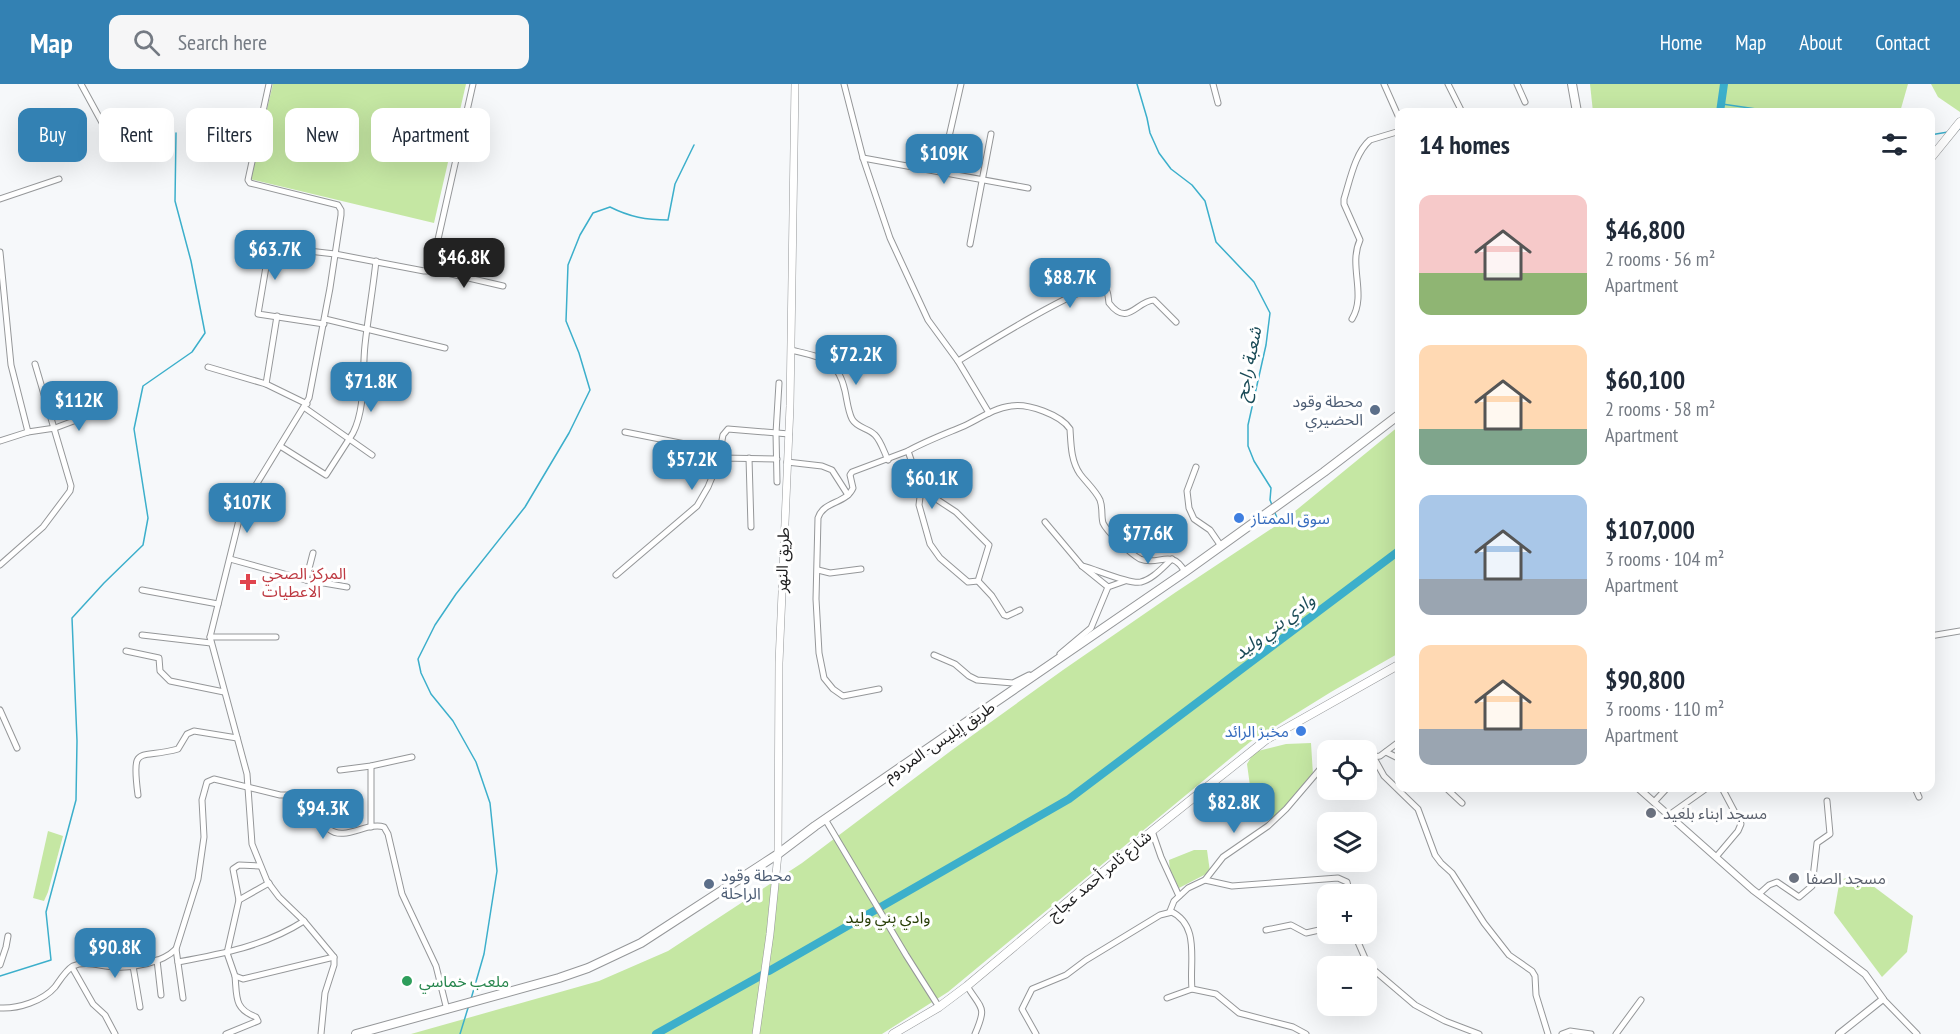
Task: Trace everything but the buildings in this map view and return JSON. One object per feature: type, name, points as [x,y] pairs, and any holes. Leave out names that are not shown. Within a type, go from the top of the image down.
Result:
[{"type":"highway","points":[[1572,84],[1575,108]]},
{"type":"highway","name":"طريق إيليس- المردوم","points":[[356,1034],[559,978],[622,953],[657,933],[778,854],[825,819],[1185,572],[1395,418]]},
{"type":"main road","name":"طريق النهر","points":[[756,1034],[769,946],[778,854],[779,663],[789,434],[795,84]]},
{"type":"main road","points":[[1935,153],[1960,122]]},
{"type":"main road","name":"شارع ثامر أحمد عجاج","points":[[893,1034],[939,1007],[967,986],[1152,831],[1267,740],[1395,667]]},
{"type":"street","points":[[81,84],[99,117]]},
{"type":"street","points":[[269,84],[248,180],[250,183],[338,205],[341,215],[313,385],[306,406],[241,512],[211,640],[249,787],[252,844],[260,866],[279,897],[304,921],[334,957],[326,993],[321,1034]]},
{"type":"street","points":[[430,269],[473,84]]},
{"type":"street","points":[[844,84],[862,158],[890,238],[922,309],[934,330],[958,361],[989,413]]},
{"type":"street","points":[[941,172],[961,84]]},
{"type":"street","points":[[1213,84],[1218,103]]},
{"type":"street","points":[[1384,84],[1395,109]]},
{"type":"street","points":[[1448,84],[1460,108]]},
{"type":"street","points":[[1517,84],[1525,102]]},
{"type":"street","points":[[1352,320],[1359,302],[1356,262],[1360,240],[1344,204],[1344,199],[1360,154],[1367,143],[1395,132]]},
{"type":"street","points":[[970,244],[991,134]]},
{"type":"street","points":[[862,158],[1028,188]]},
{"type":"street","points":[[0,200],[58,178]]},
{"type":"street","points":[[445,348],[324,321],[258,314],[268,249],[273,247],[335,254],[424,272],[430,269],[503,286]]},
{"type":"street","points":[[0,252],[10,365],[28,432]]},
{"type":"street","points":[[280,447],[326,475],[356,426],[376,261]]},
{"type":"street","points":[[958,361],[1072,294],[1099,287],[1105,288],[1108,292],[1109,303],[1121,313],[1129,314],[1152,300],[1176,322]]},
{"type":"street","points":[[266,384],[277,316]]},
{"type":"street","points":[[791,350],[812,355],[837,368],[844,384],[852,419],[874,434],[888,460]]},
{"type":"street","points":[[0,566],[43,527],[70,491],[71,486],[35,364]]},
{"type":"street","points":[[208,367],[266,384],[306,406],[372,454]]},
{"type":"street","points":[[777,482],[776,433],[779,383]]},
{"type":"street","points":[[879,689],[843,696],[824,678],[819,653],[816,599],[819,514],[824,508],[848,495],[854,488],[850,475],[852,472],[888,460],[989,413],[1015,405],[1046,412],[1064,421],[1070,429],[1073,459],[1080,473],[1100,500],[1107,530],[1138,558],[1149,561],[1172,559],[1180,563],[1185,572]]},
{"type":"street","points":[[0,441],[28,432],[55,428],[95,413]]},
{"type":"street","points":[[616,575],[697,506],[708,487],[720,454],[723,435],[728,429],[789,434]]},
{"type":"street","points":[[625,432],[720,454],[777,459]]},
{"type":"street","points":[[908,451],[921,489],[919,505],[930,544],[934,551],[968,582],[978,581]]},
{"type":"street","points":[[749,458],[751,528]]},
{"type":"street","points":[[787,462],[822,466],[832,470],[848,495]]},
{"type":"street","points":[[1196,467],[1187,491],[1189,508],[1194,519],[1210,530],[1221,546]]},
{"type":"street","points":[[921,489],[956,512],[988,545],[978,581]]},
{"type":"street","points":[[1045,522],[1082,566],[1108,587]]},
{"type":"street","points":[[306,580],[313,553]]},
{"type":"street","points":[[230,559],[306,580],[346,588]]},
{"type":"street","points":[[1082,566],[1137,583],[1148,579],[1172,559]]},
{"type":"street","points":[[818,570],[825,573],[836,573],[861,569]]},
{"type":"street","points":[[978,581],[992,596],[1004,615],[1007,616],[1020,610]]},
{"type":"street","points":[[934,656],[955,664],[972,678],[1008,684],[1016,682],[1052,662],[1091,628],[1108,587],[1125,581]]},
{"type":"street","points":[[142,590],[218,604]]},
{"type":"street","points":[[1935,635],[1960,631]]},
{"type":"street","points":[[142,635],[211,640],[276,637]]},
{"type":"street","points":[[126,651],[159,658],[160,671],[170,681],[224,692]]},
{"type":"street","points":[[0,710],[17,748]]},
{"type":"street","points":[[138,795],[134,768],[138,756],[178,749],[188,734],[194,731],[237,738]]},
{"type":"street","points":[[1377,756],[1395,745]]},
{"type":"street","points":[[1386,752],[1395,756]]},
{"type":"street","points":[[340,770],[412,757]]},
{"type":"street","points":[[1377,763],[1384,776],[1395,787]]},
{"type":"street","points":[[371,766],[371,827]]},
{"type":"street","points":[[1192,989],[1192,938],[1184,923],[1170,911],[1171,905],[1188,888],[1205,880],[1223,857],[1268,826],[1317,773]]},
{"type":"street","points":[[183,998],[176,949],[198,879],[204,837],[202,800],[206,786],[210,780],[214,779],[280,795],[309,798],[327,827],[334,832],[343,833],[381,826],[386,830],[402,894],[436,966],[447,1010]]},
{"type":"street","points":[[1400,792],[1418,809],[1435,855],[1452,873],[1484,923],[1509,955],[1532,971],[1535,976],[1536,995],[1548,1034]]},
{"type":"street","points":[[1450,792],[1462,803]]},
{"type":"street","points":[[1643,792],[1758,894],[1864,974],[1874,983],[1883,999],[1917,1034]]},
{"type":"street","points":[[1654,802],[1664,792]]},
{"type":"street","points":[[1669,815],[1701,792]]},
{"type":"street","points":[[1716,857],[1738,831],[1741,824],[1724,792]]},
{"type":"street","points":[[1917,792],[1919,797]]},
{"type":"street","points":[[1758,894],[1769,885],[1778,882],[1799,897],[1812,886],[1817,843],[1830,834],[1827,801]]},
{"type":"street","points":[[825,819],[939,1007]]},
{"type":"street","points":[[1152,831],[1179,896]]},
{"type":"street","points":[[226,1034],[258,1021],[256,1017],[243,1011],[238,1005],[235,976],[227,953],[239,900],[234,867],[239,865],[260,866]]},
{"type":"street","points":[[1205,880],[1244,886],[1285,880],[1338,878],[1348,884]]},
{"type":"street","points":[[239,900],[269,883]]},
{"type":"street","points":[[1036,1034],[1022,1009],[1032,989],[1066,975],[1086,960],[1160,915],[1173,912]]},
{"type":"street","points":[[177,962],[227,953],[271,939],[304,921]]},
{"type":"street","points":[[1266,930],[1291,925],[1306,933],[1317,930]]},
{"type":"street","points":[[0,965],[8,936]]},
{"type":"street","points":[[1359,944],[1368,965],[1415,1005],[1445,1021],[1479,1034]]},
{"type":"street","points":[[0,1008],[19,1007],[45,995],[72,967],[83,964],[133,966],[157,960],[171,954],[176,949]]},
{"type":"street","points":[[235,976],[243,979],[334,957]]},
{"type":"street","points":[[157,960],[161,994]]},
{"type":"street","points":[[133,966],[140,1007]]},
{"type":"street","points":[[72,967],[93,1005],[105,1015],[115,1034]]},
{"type":"street","points":[[967,986],[982,1006],[983,1016],[975,1034]]},
{"type":"street","points":[[1167,998],[1192,989],[1216,994],[1239,1013],[1293,1027],[1306,1034]]},
{"type":"street","points":[[1839,1034],[1883,999]]},
{"type":"street","points":[[1616,1034],[1641,1000]]},
{"type":"street","points":[[1562,1034],[1570,1031],[1591,1034]]},
{"type":"green space","points":[[273,84],[466,84],[460,108],[371,108],[371,162],[448,162],[434,223],[250,179],[254,162],[273,162],[273,108],[267,108]]},
{"type":"green space","points":[[1590,84],[1908,84],[1901,108],[1593,108]]},
{"type":"green space","points":[[1931,84],[1960,84],[1960,112],[1938,97]]},
{"type":"green space","name":"وادي بني وليد","points":[[1395,429],[1395,655],[1250,742],[948,992],[882,1034],[411,1034],[599,981],[668,951],[802,863],[1063,670],[1283,521]]},
{"type":"green space","points":[[1311,743],[1313,775],[1292,802],[1269,820],[1261,795],[1250,786],[1247,764],[1254,752],[1286,744]]},
{"type":"green space","points":[[48,831],[63,836],[44,901],[33,898]]},
{"type":"green space","points":[[1194,850],[1207,850],[1210,872],[1179,888],[1170,871],[1169,860]]},
{"type":"green space","points":[[1861,877],[1913,916],[1907,952],[1882,977],[1834,913],[1840,879]]},
{"type":"waterway","name":"شعبة راجح","points":[[1137,84],[1150,133],[1159,153],[1171,169],[1192,185],[1205,201],[1216,242],[1254,282],[1270,313],[1266,345],[1248,425],[1248,446],[1254,461],[1271,488],[1272,505]]},
{"type":"waterway","name":"وادي بني وليد","points":[[1721,108],[1724,84]]},
{"type":"waterway","points":[[1722,104],[1750,108]]},
{"type":"waterway","points":[[1935,134],[1948,132]]},
{"type":"waterway","points":[[0,976],[51,960],[46,912],[76,800],[77,741],[72,618],[143,545],[148,518],[134,429],[143,386],[192,352],[205,333],[191,261],[175,201],[176,133]]},
{"type":"waterway","points":[[471,999],[484,954],[497,871],[490,803],[476,762],[453,721],[431,694],[421,673],[418,659],[435,625],[456,594],[525,507],[569,433],[590,390],[566,321],[568,265],[580,235],[593,213],[610,207],[638,217],[668,220],[675,184],[694,145]]},
{"type":"waterway","points":[[1275,513],[1278,520]]},
{"type":"waterway","name":"وادي بني وليد","points":[[769,971],[1069,799],[1395,554]]},
{"type":"waterway","name":"وادي بني وليد","points":[[656,1034],[762,975]]},
{"type":"waterway","points":[[460,1034],[468,1008]]},
{"type":"place","name":"محطة وقود الحضيري","points":[[1375,410]]},
{"type":"place","name":"سوق الممتاز","points":[[1239,518]]},
{"type":"place","name":"المركز الصحي الاعطيات","points":[[248,582]]},
{"type":"place","name":"مخبز الرائد","points":[[1301,731]]},
{"type":"place","name":"مسجد ابناء بلعيد","points":[[1651,813]]},
{"type":"place","name":"مسجد الصفا","points":[[1794,878]]},
{"type":"place","name":"محطة وقود الراحلة","points":[[709,884]]},
{"type":"place","name":"ملعب خماسي","points":[[407,981]]}]
